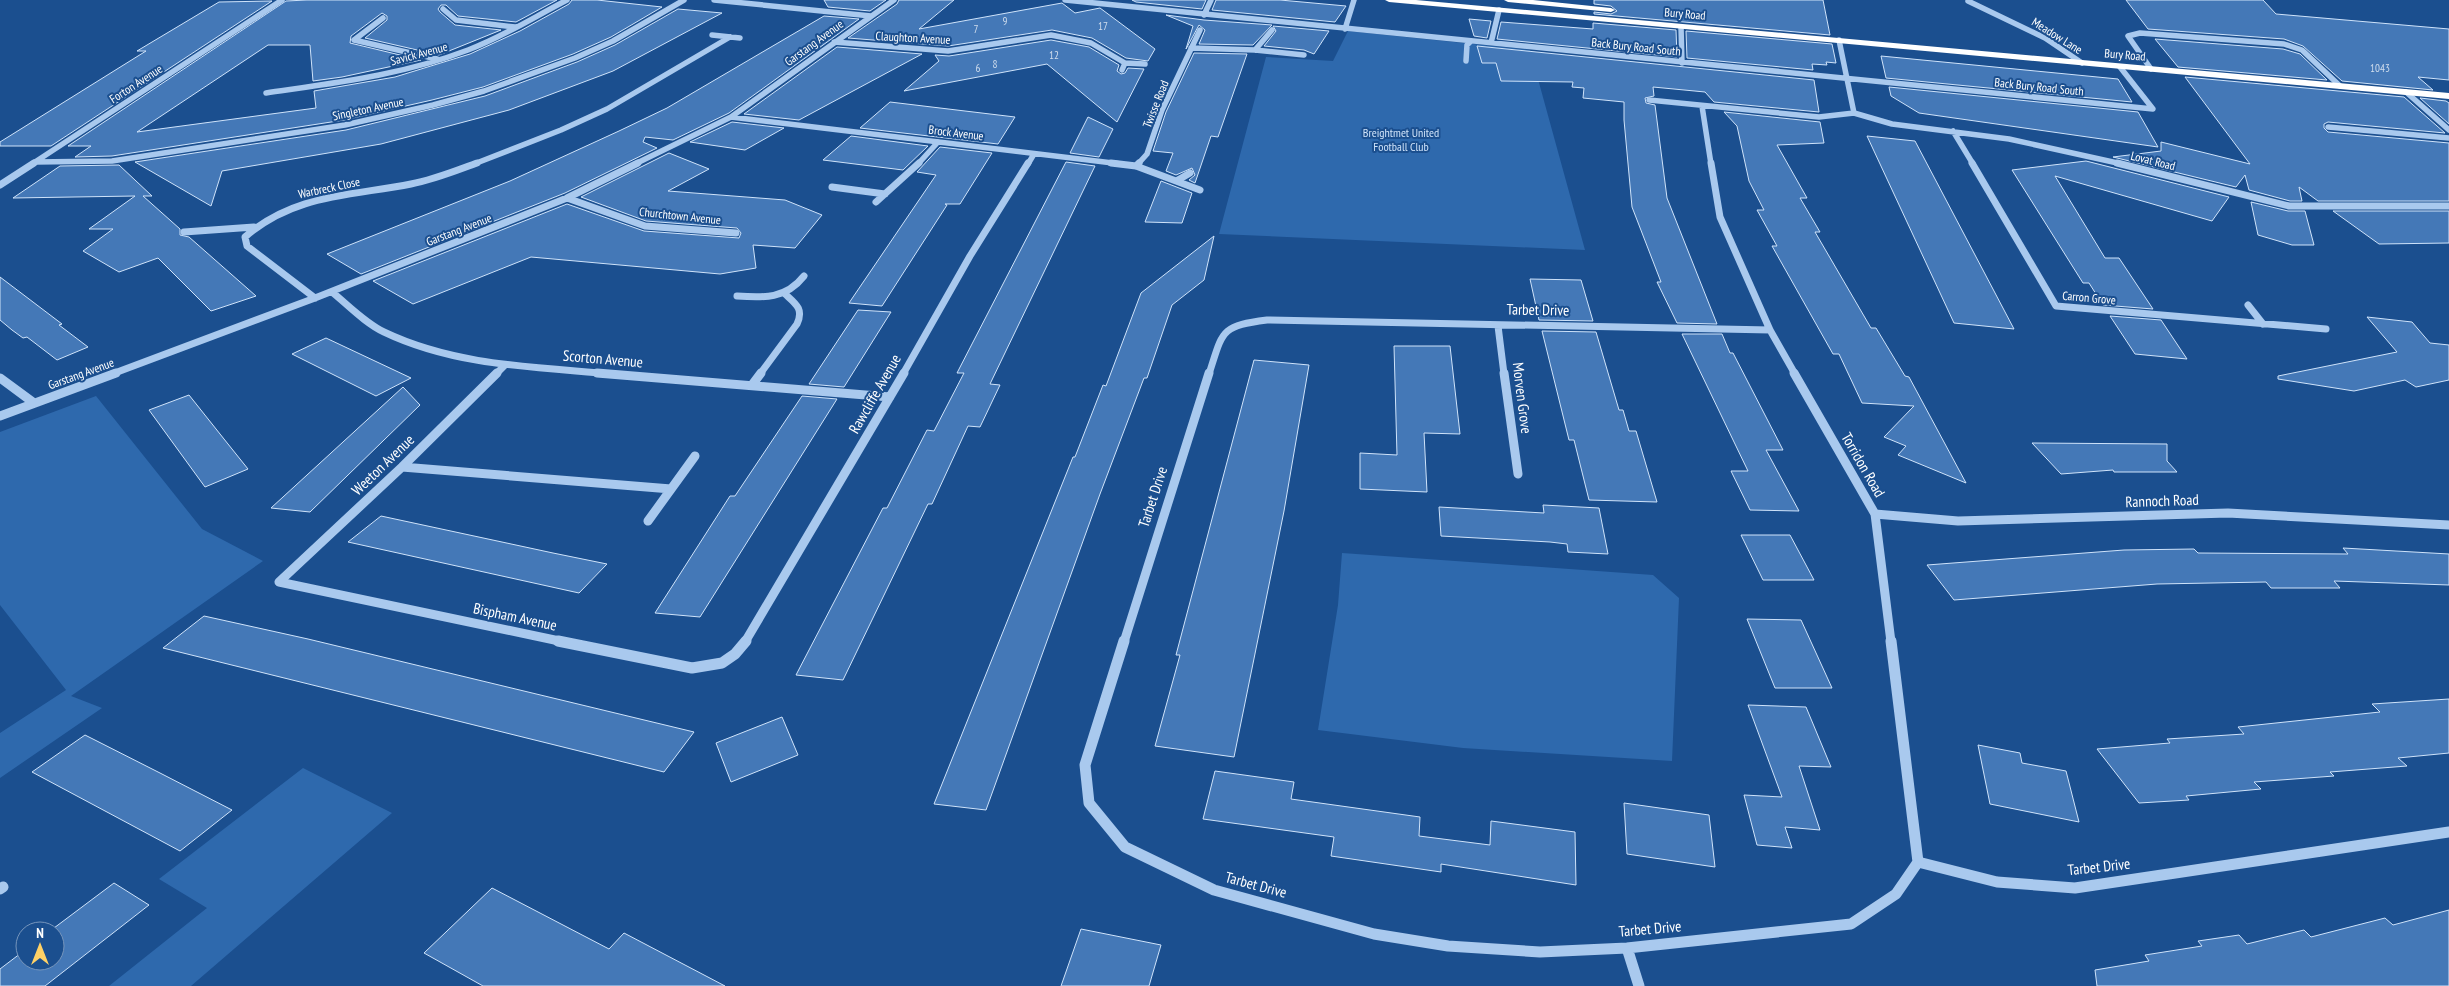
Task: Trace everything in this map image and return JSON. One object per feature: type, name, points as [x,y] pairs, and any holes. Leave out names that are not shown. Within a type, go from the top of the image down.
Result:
[{"type":"highway","name":"Bury Road","points":[[1389,0],[2449,96]]},
{"type":"highway","name":"Bury Road","points":[[1508,0],[1670,16],[1799,36]]},
{"type":"street","name":"Forton Avenue","points":[[0,185],[282,0]]},
{"type":"street","name":"Savick Avenue","points":[[266,93],[379,74],[438,60],[491,40],[567,0]]},
{"type":"street","name":"Singleton Avenue","points":[[35,162],[94,162],[150,156],[345,125],[433,105],[523,78],[575,58],[613,41],[684,0]]},
{"type":"street","points":[[714,0],[872,16]]},
{"type":"street","name":"Garstang Avenue","points":[[0,416],[332,292],[567,198],[731,117],[894,0]]},
{"type":"street","name":"Back Bury Road South","points":[[1065,0],[2153,109],[2120,67]]},
{"type":"street","points":[[1204,15],[1211,0]]},
{"type":"street","points":[[1345,29],[1354,0]]},
{"type":"street","name":"Meadow Lane","points":[[1968,1],[2045,38],[2082,63]]},
{"type":"street","points":[[443,9],[456,20],[516,27]]},
{"type":"street","points":[[1491,43],[1500,10]]},
{"type":"street","points":[[383,18],[354,40],[438,60]]},
{"type":"street","points":[[1051,35],[1054,26]]},
{"type":"street","points":[[1681,27],[1682,63]]},
{"type":"street","name":"Twisse Road","points":[[1136,166],[1147,154],[1162,110],[1200,30]]},
{"type":"street","points":[[1255,50],[1272,30]]},
{"type":"street","points":[[2151,69],[2128,36],[2140,32],[2284,44],[2302,50],[2340,86]]},
{"type":"street","points":[[712,35],[740,38]]},
{"type":"street","name":"Claughton Avenue","points":[[834,42],[948,51],[1051,35],[1091,43],[1125,63],[1145,64]]},
{"type":"street","name":"Warbreck Close","points":[[184,232],[254,227],[274,215],[308,202],[413,184],[458,170],[589,118],[624,100],[730,37]]},
{"type":"street","points":[[1649,100],[1819,117],[1854,113],[1839,40]]},
{"type":"street","points":[[1466,61],[1467,45],[1471,41]]},
{"type":"street","points":[[1191,48],[1255,50],[1304,55]]},
{"type":"street","points":[[1122,70],[1125,63]]},
{"type":"street","points":[[2406,92],[2449,130]]},
{"type":"street","name":"Torridon Road","points":[[1702,106],[1720,217],[1770,330],[1875,514],[1918,862]]},
{"type":"street","name":"Lovat Road","points":[[1854,113],[1892,124],[1953,131],[2069,151],[2289,206],[2449,206]]},
{"type":"street","name":"Brock Avenue","points":[[731,117],[1136,166],[1178,180],[1200,190]]},
{"type":"street","points":[[2328,127],[2449,138]]},
{"type":"street","name":"Carron Grove","points":[[1953,131],[2056,306],[2326,329]]},
{"type":"street","points":[[876,202],[912,170],[938,142]]},
{"type":"street","name":"Rawcliffe Avenue","points":[[741,650],[970,256],[1034,154]]},
{"type":"street","points":[[1178,180],[1190,173]]},
{"type":"street","points":[[832,187],[885,194]]},
{"type":"street","name":"Churchtown Avenue","points":[[567,198],[644,226],[736,233]]},
{"type":"street","points":[[254,227],[245,237],[246,246],[315,298]]},
{"type":"street","points":[[737,296],[761,298],[785,294],[796,288],[804,276]]},
{"type":"street","name":"Scorton Avenue","points":[[332,292],[382,331],[442,354],[505,365],[890,396]]},
{"type":"street","points":[[752,385],[797,324],[801,315],[800,306],[785,294]]},
{"type":"street","points":[[2248,305],[2263,324]]},
{"type":"street","name":"Tarbet Drive","points":[[1770,330],[1267,320],[1236,324],[1220,339],[1085,765],[1088,803],[1125,848],[1214,890],[1374,934],[1448,946],[1540,952],[1627,948],[1851,924],[1896,894],[1918,862],[1997,882],[2075,888],[2449,832]]},
{"type":"street","name":"Morven Grove","points":[[1498,326],[1518,474]]},
{"type":"street","name":"Weeton Avenue","points":[[279,582],[402,467],[505,365]]},
{"type":"street","points":[[0,378],[34,403]]},
{"type":"street","points":[[648,521],[695,456]]},
{"type":"street","points":[[402,467],[671,489]]},
{"type":"street","name":"Rannoch Road","points":[[1875,514],[1958,521],[2228,513],[2449,525]]},
{"type":"street","name":"Bispham Avenue","points":[[279,582],[684,668],[700,669],[716,666],[732,658],[741,650]]},
{"type":"street","points":[[1627,948],[1639,986]]},
{"type":"green space","name":"Breightmet United Football Club","points":[[1348,31],[1530,50],[1585,250],[1219,234],[1266,57],[1333,61]]},
{"type":"green space","points":[[96,396],[202,529],[263,561],[71,696],[102,708],[0,778],[0,733],[66,690],[0,605],[0,432]]},
{"type":"green space","points":[[1342,553],[1653,575],[1679,598],[1672,761],[1463,748],[1318,730],[1338,605]]},
{"type":"green space","points":[[303,768],[392,813],[191,986],[109,986],[207,908],[159,879]]},
{"type":"building","points":[[557,0],[516,22],[458,16],[446,5],[441,5],[438,9],[440,12],[455,25],[501,30],[439,55],[365,38],[387,20],[387,16],[382,13],[351,36],[350,43],[421,60],[342,77],[313,81],[310,45],[268,45],[137,132],[316,108],[314,91],[395,77],[470,54],[520,31],[569,4],[572,0],[597,0],[662,7],[611,37],[573,54],[483,87],[344,120],[112,156],[75,157],[91,146],[68,146],[286,1]]},
{"type":"building","points":[[824,0],[886,0],[870,11],[828,7]]},
{"type":"building","points":[[899,0],[954,0],[919,29],[1062,3],[1075,13],[1100,8],[1155,49],[1148,61],[1126,58],[1092,38],[1052,30],[948,46],[848,38],[897,4]]},
{"type":"building","points":[[1132,0],[1206,0],[1202,9]]},
{"type":"building","points":[[1216,0],[1280,0],[1346,6],[1335,22],[1212,10]]},
{"type":"building","points":[[1594,0],[1823,0],[1830,35],[1594,14],[1594,12],[1611,14],[1617,11],[1611,6],[1594,4]]},
{"type":"building","points":[[2126,0],[2263,0],[2276,14],[2449,29],[2449,80],[2418,77],[2433,90],[2342,81],[2303,46],[2284,39],[2148,29]]},
{"type":"building","points":[[272,1],[51,146],[0,146],[0,142],[146,51],[137,51],[219,2]]},
{"type":"building","points":[[678,9],[722,13],[613,71],[509,110],[381,144],[222,171],[211,206],[135,162],[346,130],[485,96],[577,62],[615,45]]},
{"type":"building","points":[[1166,15],[1272,25],[1253,45],[1199,44],[1205,30],[1199,25],[1186,49],[1193,26]]},
{"type":"building","points":[[824,16],[859,19],[729,113],[673,140],[645,137],[643,142],[657,148],[565,193],[361,274],[327,254],[510,181],[619,131],[667,108]]},
{"type":"building","points":[[1469,19],[1491,21],[1487,38],[1474,36]]},
{"type":"building","points":[[1501,22],[1593,29],[1593,23],[1676,30],[1677,57],[1497,39]]},
{"type":"building","points":[[1273,26],[1329,31],[1314,54],[1304,50],[1264,46],[1276,31]]},
{"type":"building","points":[[1686,31],[1832,44],[1836,63],[1826,62],[1827,65],[1812,64],[1813,70],[1687,58]]},
{"type":"building","points":[[2155,39],[2283,49],[2300,54],[2327,80],[2178,67]]},
{"type":"building","points":[[1051,40],[1089,47],[1119,65],[1117,71],[1121,74],[1125,73],[1128,68],[1144,69],[1117,122],[1047,64],[904,91],[939,61],[935,55],[949,56]]},
{"type":"building","points":[[1477,46],[1814,80],[1819,112],[1714,102],[1705,92],[1653,87],[1654,96],[1645,98],[1646,103],[1655,105],[1667,198],[1717,324],[1677,323],[1657,282],[1661,282],[1632,207],[1624,102],[1583,98],[1584,88],[1572,87],[1573,82],[1501,81],[1496,63],[1482,63]]},
{"type":"building","points":[[837,47],[922,54],[799,120],[744,114]]},
{"type":"building","points":[[1194,53],[1247,54],[1218,137],[1211,136],[1195,183],[1189,180],[1195,175],[1192,168],[1176,175],[1166,171],[1173,153],[1153,151],[1166,112]]},
{"type":"building","points":[[1881,56],[2118,79],[2132,102],[1886,78]]},
{"type":"building","points":[[2185,77],[2404,97],[2445,133],[2328,122],[2324,124],[2324,128],[2328,132],[2449,143],[2449,201],[2318,201],[2299,187],[2302,201],[2290,201],[2249,190],[2245,175],[2236,187],[2113,157],[2161,151],[2161,142],[2250,164]]},
{"type":"building","points":[[1889,87],[2138,112],[2158,147],[1919,113],[1891,96]]},
{"type":"building","points":[[2420,98],[2449,103],[2449,124]]},
{"type":"building","points":[[890,102],[1015,117],[998,144],[860,128]]},
{"type":"building","points":[[1724,112],[1820,122],[1824,143],[1777,145],[1807,198],[1800,198],[1820,232],[1815,232],[1871,328],[1876,328],[1905,376],[1909,377],[1966,483],[1898,455],[1906,446],[1884,437],[1914,406],[1862,403],[1839,354],[1833,354],[1772,246],[1777,246],[1757,210],[1764,210],[1749,181],[1737,126]]},
{"type":"building","points":[[1088,117],[1113,129],[1099,157],[1070,153]]},
{"type":"building","points":[[732,122],[784,128],[745,150],[690,142]]},
{"type":"building","points":[[851,136],[928,146],[903,170],[823,160]]},
{"type":"building","points":[[1867,136],[1915,141],[2014,329],[1954,323]]},
{"type":"building","points":[[940,147],[992,153],[960,204],[945,204],[947,205],[882,306],[849,303],[936,175],[917,172]]},
{"type":"building","points":[[669,153],[709,169],[668,191],[785,200],[822,215],[795,248],[753,245],[756,268],[720,274],[531,257],[413,304],[373,281],[567,204],[644,231],[739,238],[741,233],[737,228],[646,221],[581,197]]},
{"type":"building","points":[[2086,161],[2229,197],[2212,221],[2055,176],[2105,258],[2119,258],[2153,309],[2103,305],[2089,283],[2083,283],[2012,170]]},
{"type":"building","points":[[1066,162],[1095,166],[990,384],[1000,385],[980,427],[968,426],[932,504],[928,504],[843,680],[796,675],[883,508],[887,508],[927,430],[934,431],[964,373],[957,373]]},
{"type":"building","points":[[119,165],[152,196],[143,196],[180,229],[180,235],[189,237],[256,296],[211,311],[158,258],[119,272],[83,251],[113,229],[89,229],[135,196],[13,198],[60,166]]},
{"type":"building","points":[[1161,181],[1192,193],[1182,223],[1145,222]]},
{"type":"building","points":[[2251,202],[2288,211],[2305,211],[2314,245],[2292,245],[2258,235]]},
{"type":"building","points":[[2333,211],[2449,211],[2449,243],[2379,244]]},
{"type":"building","points":[[1214,236],[1204,280],[1172,305],[1147,378],[1144,378],[1100,494],[986,810],[934,804],[1073,457],[1075,457],[1103,385],[1106,386],[1141,293]]},
{"type":"building","points":[[0,277],[62,324],[59,325],[88,347],[57,360],[27,337],[23,338],[12,330],[0,320]]},
{"type":"building","points":[[1530,279],[1581,280],[1593,321],[1539,320]]},
{"type":"building","points":[[858,310],[891,312],[844,387],[809,384]]},
{"type":"building","points":[[2110,316],[2161,320],[2187,359],[2135,354]]},
{"type":"building","points":[[2367,317],[2412,322],[2430,343],[2449,345],[2449,380],[2416,387],[2405,380],[2354,391],[2278,379],[2278,376],[2397,352]]},
{"type":"building","points":[[1542,331],[1596,332],[1619,410],[1623,410],[1629,431],[1636,431],[1657,502],[1589,500],[1574,440],[1569,440]]},
{"type":"building","points":[[1682,334],[1722,334],[1730,353],[1733,353],[1783,450],[1766,450],[1799,511],[1750,510],[1731,471],[1748,471]]},
{"type":"building","points":[[326,338],[411,378],[376,396],[292,354]]},
{"type":"building","points":[[1394,346],[1450,346],[1460,434],[1424,433],[1427,492],[1360,489],[1360,453],[1397,455]]},
{"type":"building","points":[[1254,360],[1309,365],[1284,511],[1234,757],[1155,746],[1180,655],[1176,655]]},
{"type":"building","points":[[403,387],[420,405],[310,512],[271,508]]},
{"type":"building","points":[[189,395],[248,469],[205,487],[149,410]]},
{"type":"building","points":[[802,396],[837,399],[700,617],[655,613],[730,496],[735,496]]},
{"type":"building","points":[[2032,443],[2167,444],[2167,461],[2177,472],[2114,472],[2113,470],[2061,474]]},
{"type":"building","points":[[1543,505],[1599,508],[1608,554],[1568,552],[1567,544],[1550,542],[1441,536],[1439,507],[1544,513]]},
{"type":"building","points":[[381,516],[607,564],[579,593],[348,542]]},
{"type":"building","points":[[1741,535],[1790,535],[1814,580],[1763,580]]},
{"type":"building","points":[[2343,548],[2449,554],[2449,585],[2334,581],[2340,588],[2271,588],[2266,582],[2157,584],[1954,600],[1927,565],[2124,550],[2194,549],[2198,553],[2348,554]]},
{"type":"building","points":[[204,616],[308,639],[694,732],[664,772],[163,648]]},
{"type":"building","points":[[1747,619],[1801,620],[1832,688],[1775,688]]},
{"type":"building","points":[[2449,699],[2449,753],[2398,758],[2407,766],[2330,772],[2334,776],[2254,782],[2261,789],[2186,796],[2189,800],[2139,803],[2097,749],[2170,743],[2167,739],[2244,734],[2238,727],[2380,712],[2372,704]]},
{"type":"building","points":[[1748,705],[1806,707],[1831,767],[1799,766],[1820,830],[1785,827],[1792,848],[1757,845],[1744,795],[1782,797]]},
{"type":"building","points":[[782,717],[798,755],[731,782],[716,743]]},
{"type":"building","points":[[85,735],[232,810],[180,851],[32,772]]},
{"type":"building","points":[[1978,745],[2020,753],[2022,763],[2066,771],[2079,822],[1990,804]]},
{"type":"building","points":[[1215,771],[1294,782],[1291,799],[1420,817],[1419,836],[1490,845],[1491,821],[1575,832],[1576,885],[1441,864],[1441,872],[1331,856],[1334,837],[1203,819]]},
{"type":"building","points":[[1624,803],[1709,815],[1715,867],[1627,854]]},
{"type":"building","points":[[114,883],[149,905],[65,970],[65,921],[63,921]]},
{"type":"building","points":[[492,888],[609,949],[624,933],[725,986],[483,986],[424,953]]},
{"type":"building","points":[[2449,910],[2449,986],[2097,986],[2095,970],[2149,961],[2145,955],[2202,946],[2198,941],[2239,935],[2247,944],[2304,930],[2311,937],[2385,918],[2393,925]]},
{"type":"building","points":[[1081,929],[1161,945],[1149,986],[1061,986]]},
{"type":"building","points":[[15,958],[15,971],[64,971],[45,986],[0,986],[0,969]]}]
